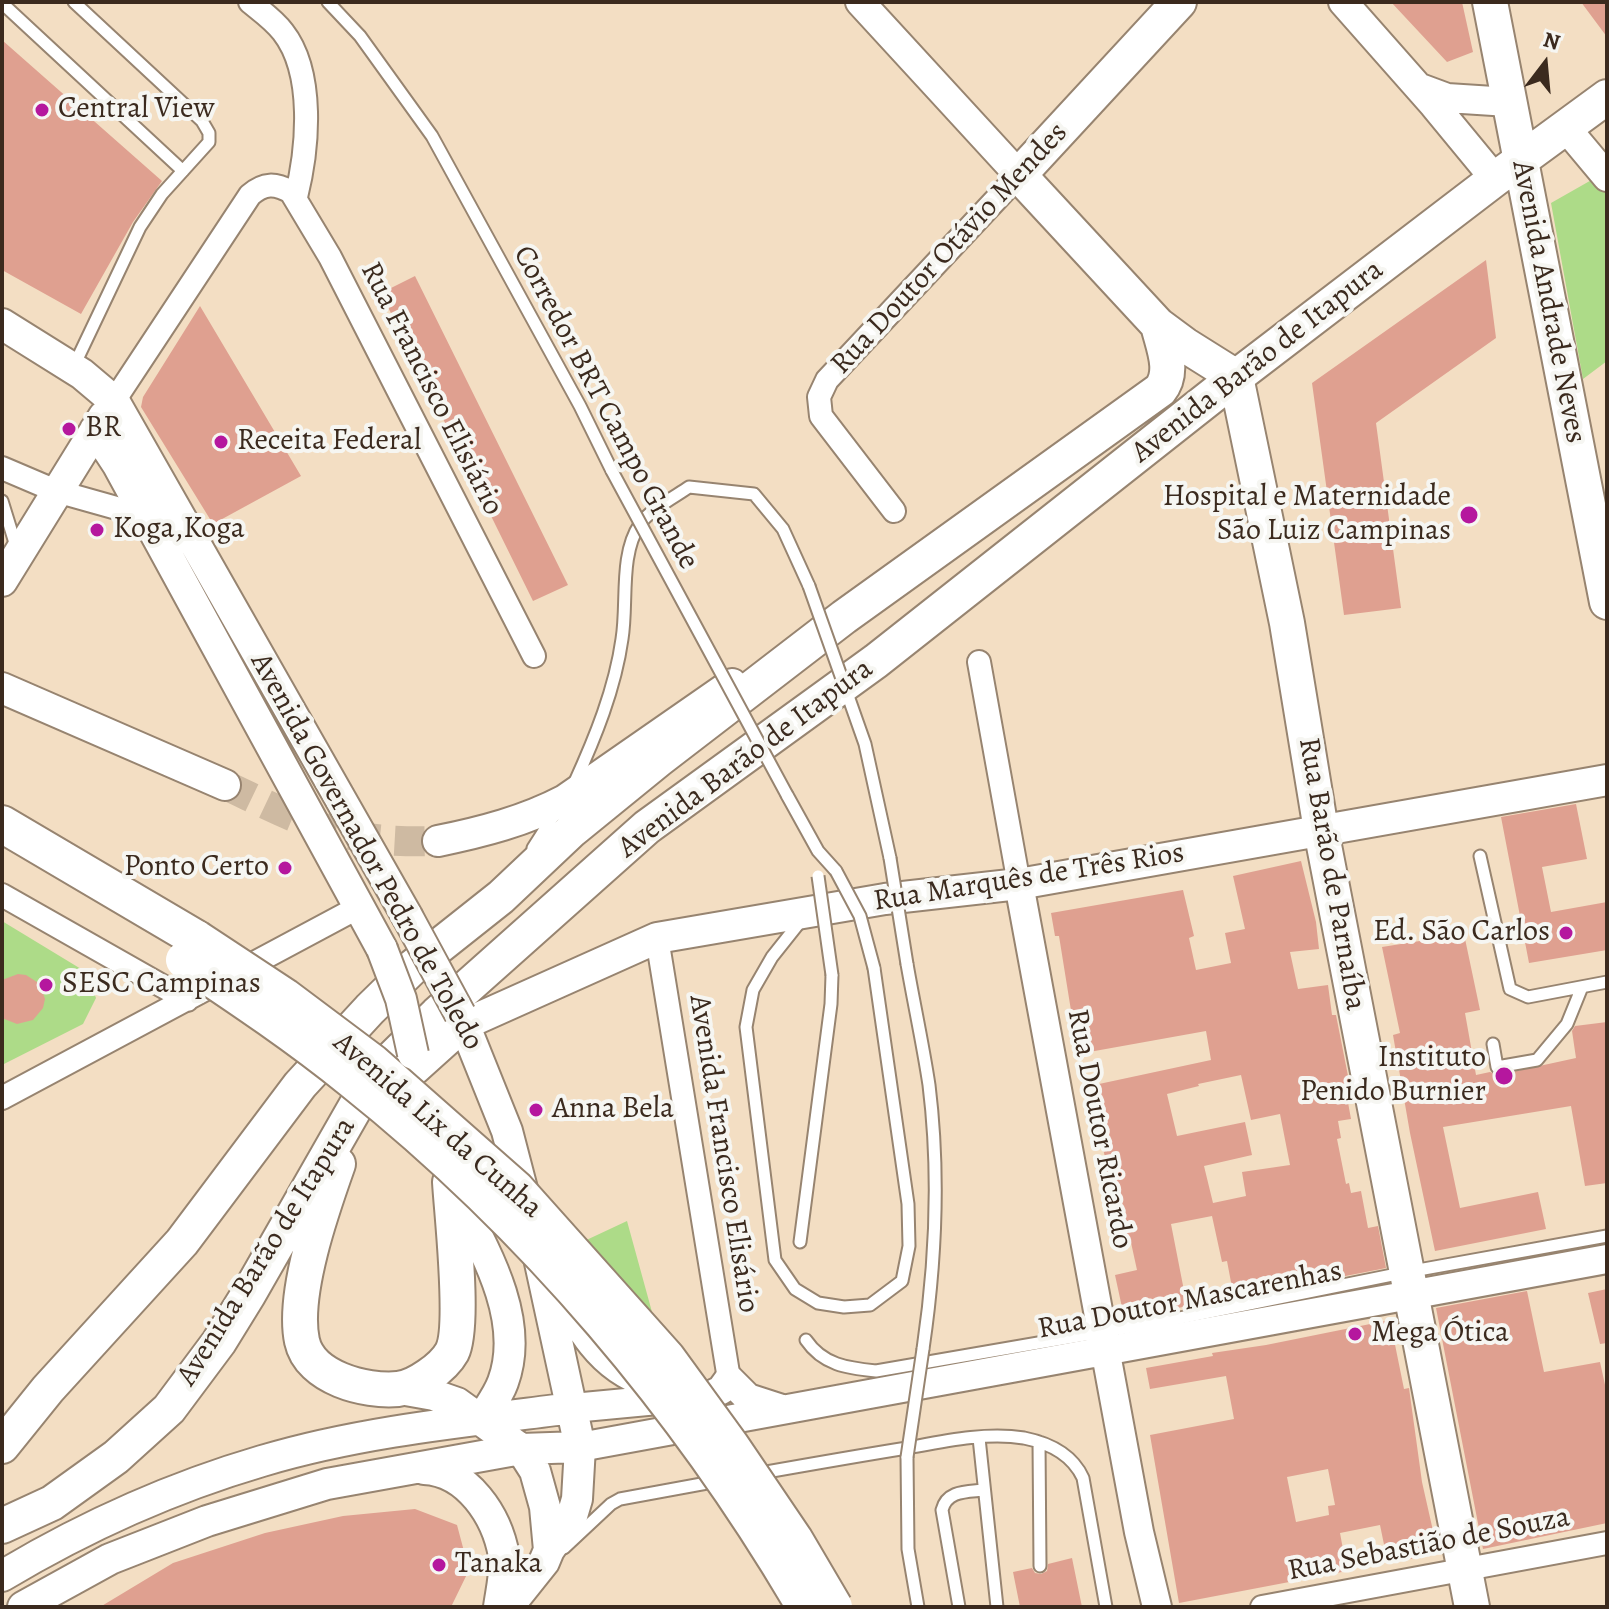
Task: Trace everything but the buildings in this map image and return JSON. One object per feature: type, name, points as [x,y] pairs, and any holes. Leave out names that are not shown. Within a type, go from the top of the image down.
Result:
[{"type":"highway","name":"Avenida Lix da Cunha","points":[[2,824],[191,949],[262,1012],[352,1079],[426,1142],[516,1229],[595,1312],[657,1390],[726,1483],[805,1607]]},
{"type":"highway","name":"Avenida Lix da Cunha","points":[[2,851],[285,997],[373,1063],[516,1189],[667,1358],[794,1539],[834,1607]]},
{"type":"main road","name":"Rua Doutor Otávio Mendes","points":[[1019,175],[1179,2]]},
{"type":"main road","name":"Avenida Andrade Neves","points":[[1490,2],[1509,102],[1508,170],[1602,558],[1607,602]]},
{"type":"main road","name":"Avenida Barão de Itapura","points":[[2,1526],[52,1503],[116,1457],[169,1409],[219,1342],[248,1295],[372,1078],[437,1014],[647,827],[876,661],[1236,377],[1607,97]]},
{"type":"main road","points":[[1019,175],[1158,325],[1236,377]]},
{"type":"main road","name":"Avenida Governador Pedro de Toledo","points":[[2,324],[73,369],[114,401],[407,916],[462,1019],[507,1131],[534,1235],[580,1447],[574,1507],[562,1533],[534,1576]]},
{"type":"main road","name":"Avenida Barão de Itapura","points":[[48,1389],[182,1242],[310,1074],[414,966],[501,897],[596,809],[844,617],[1160,390],[1167,382],[1168,370],[1158,325]]},
{"type":"main road","name":"Rua Barão de Parnaíba","points":[[1236,377],[1287,623],[1321,830],[1472,1607]]},
{"type":"main road","points":[[2,581],[114,401]]},
{"type":"main road","name":"Avenida Governador Pedro de Toledo","points":[[95,430],[118,465],[382,949],[401,999],[414,1061],[450,1182],[491,1269],[505,1312],[509,1336],[503,1380],[481,1420]]},
{"type":"main road","points":[[438,841],[542,812],[565,800],[738,680],[758,668],[789,661]]},
{"type":"main road","points":[[2,667],[16,693],[225,785]]},
{"type":"main road","name":"Rua Marquês de Três Rios","points":[[414,1061],[462,1019],[657,938],[806,915],[885,899],[1019,884],[1607,780]]},
{"type":"main road","points":[[372,1078],[333,1181],[308,1264],[300,1323],[303,1345],[321,1368],[339,1379],[363,1387],[400,1389],[447,1399],[521,1449],[535,1471],[540,1486],[534,1576]]},
{"type":"main road","points":[[400,1389],[443,1363],[452,1351],[457,1332],[450,1182]]},
{"type":"main road","points":[[534,1235],[579,1328],[599,1352],[628,1376],[693,1396]]},
{"type":"main road","points":[[2,1424],[48,1389]]},
{"type":"main road","points":[[2,1446],[48,1389]]},
{"type":"main road","points":[[2,1576],[61,1540],[147,1501],[262,1461],[333,1444],[573,1408]]},
{"type":"main road","points":[[23,1607],[110,1559],[207,1521],[327,1484],[521,1449],[580,1447]]},
{"type":"main road","points":[[422,1468],[439,1469],[460,1481],[482,1502],[504,1558],[499,1607]]},
{"type":"street","points":[[114,401],[250,195],[260,186],[268,185],[284,189],[296,197],[305,162],[304,79],[297,56],[282,30],[250,2]]},
{"type":"street","points":[[860,2],[1019,175]]},
{"type":"street","points":[[1343,2],[1420,88],[1508,170]]},
{"type":"street","points":[[1420,88],[1447,98],[1509,102]]},
{"type":"street","points":[[1566,128],[1607,177]]},
{"type":"street","name":"Rua Doutor Otávio Mendes","points":[[894,511],[821,416],[819,397],[827,380],[1019,175]]},
{"type":"street","name":"Rua Francisco Elisiário","points":[[296,197],[330,257],[534,656]]},
{"type":"street","points":[[2,468],[56,491],[145,516]]},
{"type":"street","name":"Rua Doutor Ricardo","points":[[979,662],[1139,1532],[1157,1607]]},
{"type":"street","points":[[2,895],[187,1000]]},
{"type":"street","points":[[2,1098],[359,907]]},
{"type":"street","name":"Avenida Francisco Elisário","points":[[657,938],[729,1379]]},
{"type":"street","name":"Rua Doutor Mascarenhas","points":[[580,1447],[787,1410],[1104,1341],[1409,1283],[1607,1259]]},
{"type":"street","points":[[573,1408],[716,1393],[729,1379],[748,1398],[787,1410]]},
{"type":"street","name":"Rua Sebastião de Souza","points":[[1262,1607],[1607,1543]]},
{"type":"lane","points":[[73,369],[140,227],[151,209],[209,142],[207,128],[74,2]]},
{"type":"lane","name":"Corredor BRT Campo Grande","points":[[328,2],[360,36],[432,136],[787,795],[818,851],[836,871],[860,916],[874,968],[908,1204],[909,1246],[902,1281],[870,1305],[844,1307],[818,1303],[795,1289],[775,1260],[746,1027],[753,990],[772,957],[806,915]]},
{"type":"lane","points":[[2,3],[183,171]]},
{"type":"lane","points":[[501,897],[565,800],[589,751],[613,685],[623,636],[627,558],[640,523],[689,487],[754,494],[783,529],[809,586],[865,744],[890,858],[929,1085],[934,1156],[935,1252],[907,1457],[908,1549],[918,1607]]},
{"type":"lane","points":[[2,501],[19,554]]},
{"type":"lane","name":"Corredor BRT Campo Grande","points":[[800,1242],[831,1004],[832,975],[818,876],[818,851]]},
{"type":"lane","points":[[1480,856],[1510,989],[1528,997],[1607,982]]},
{"type":"lane","points":[[1493,1044],[1497,1067],[1537,1060],[1567,1024],[1582,987]]},
{"type":"lane","points":[[1409,1283],[1607,1236]]},
{"type":"lane","points":[[806,1340],[816,1354],[841,1367],[876,1371],[1104,1341]]},
{"type":"lane","points":[[534,1576],[611,1504],[634,1495],[960,1439],[1003,1436],[1039,1442],[1068,1455],[1078,1468],[1083,1478],[1106,1607]]},
{"type":"lane","points":[[979,1438],[997,1607]]},
{"type":"lane","points":[[1039,1442],[1040,1566]]},
{"type":"lane","points":[[959,1607],[942,1510],[944,1501],[953,1494],[984,1490]]},
{"type":"green space","points":[[1595,178],[1607,192],[1607,361],[1583,379],[1551,203]]},
{"type":"green space","name":"SESC Campinas","points":[[2,921],[86,972],[96,998],[83,1024],[2,1065]]},
{"type":"green space","points":[[627,1221],[652,1312],[638,1317],[580,1243]]},
{"type":"tunnel","points":[[225,785],[284,813],[330,830],[381,840],[438,841]]},
{"type":"place","name":"Central View","points":[[42,110]]},
{"type":"place","name":"BR","points":[[69,429]]},
{"type":"place","name":"Receita Federal","points":[[221,442]]},
{"type":"place","name":"Hospital e Maternidade São Luiz Campinas","points":[[1469,515]]},
{"type":"place","name":"Koga,Koga","points":[[97,530]]},
{"type":"place","name":"Ponto Certo","points":[[285,868]]},
{"type":"place","name":"Ed. São Carlos","points":[[1566,933]]},
{"type":"place","name":"SESC Campinas","points":[[46,985]]},
{"type":"place","name":"Instituto Penido Burnier","points":[[1504,1076]]},
{"type":"place","name":"Anna Bela","points":[[536,1110]]},
{"type":"place","name":"Mega Ótica","points":[[1355,1334]]},
{"type":"place","name":"Tanaka","points":[[439,1565]]}]
